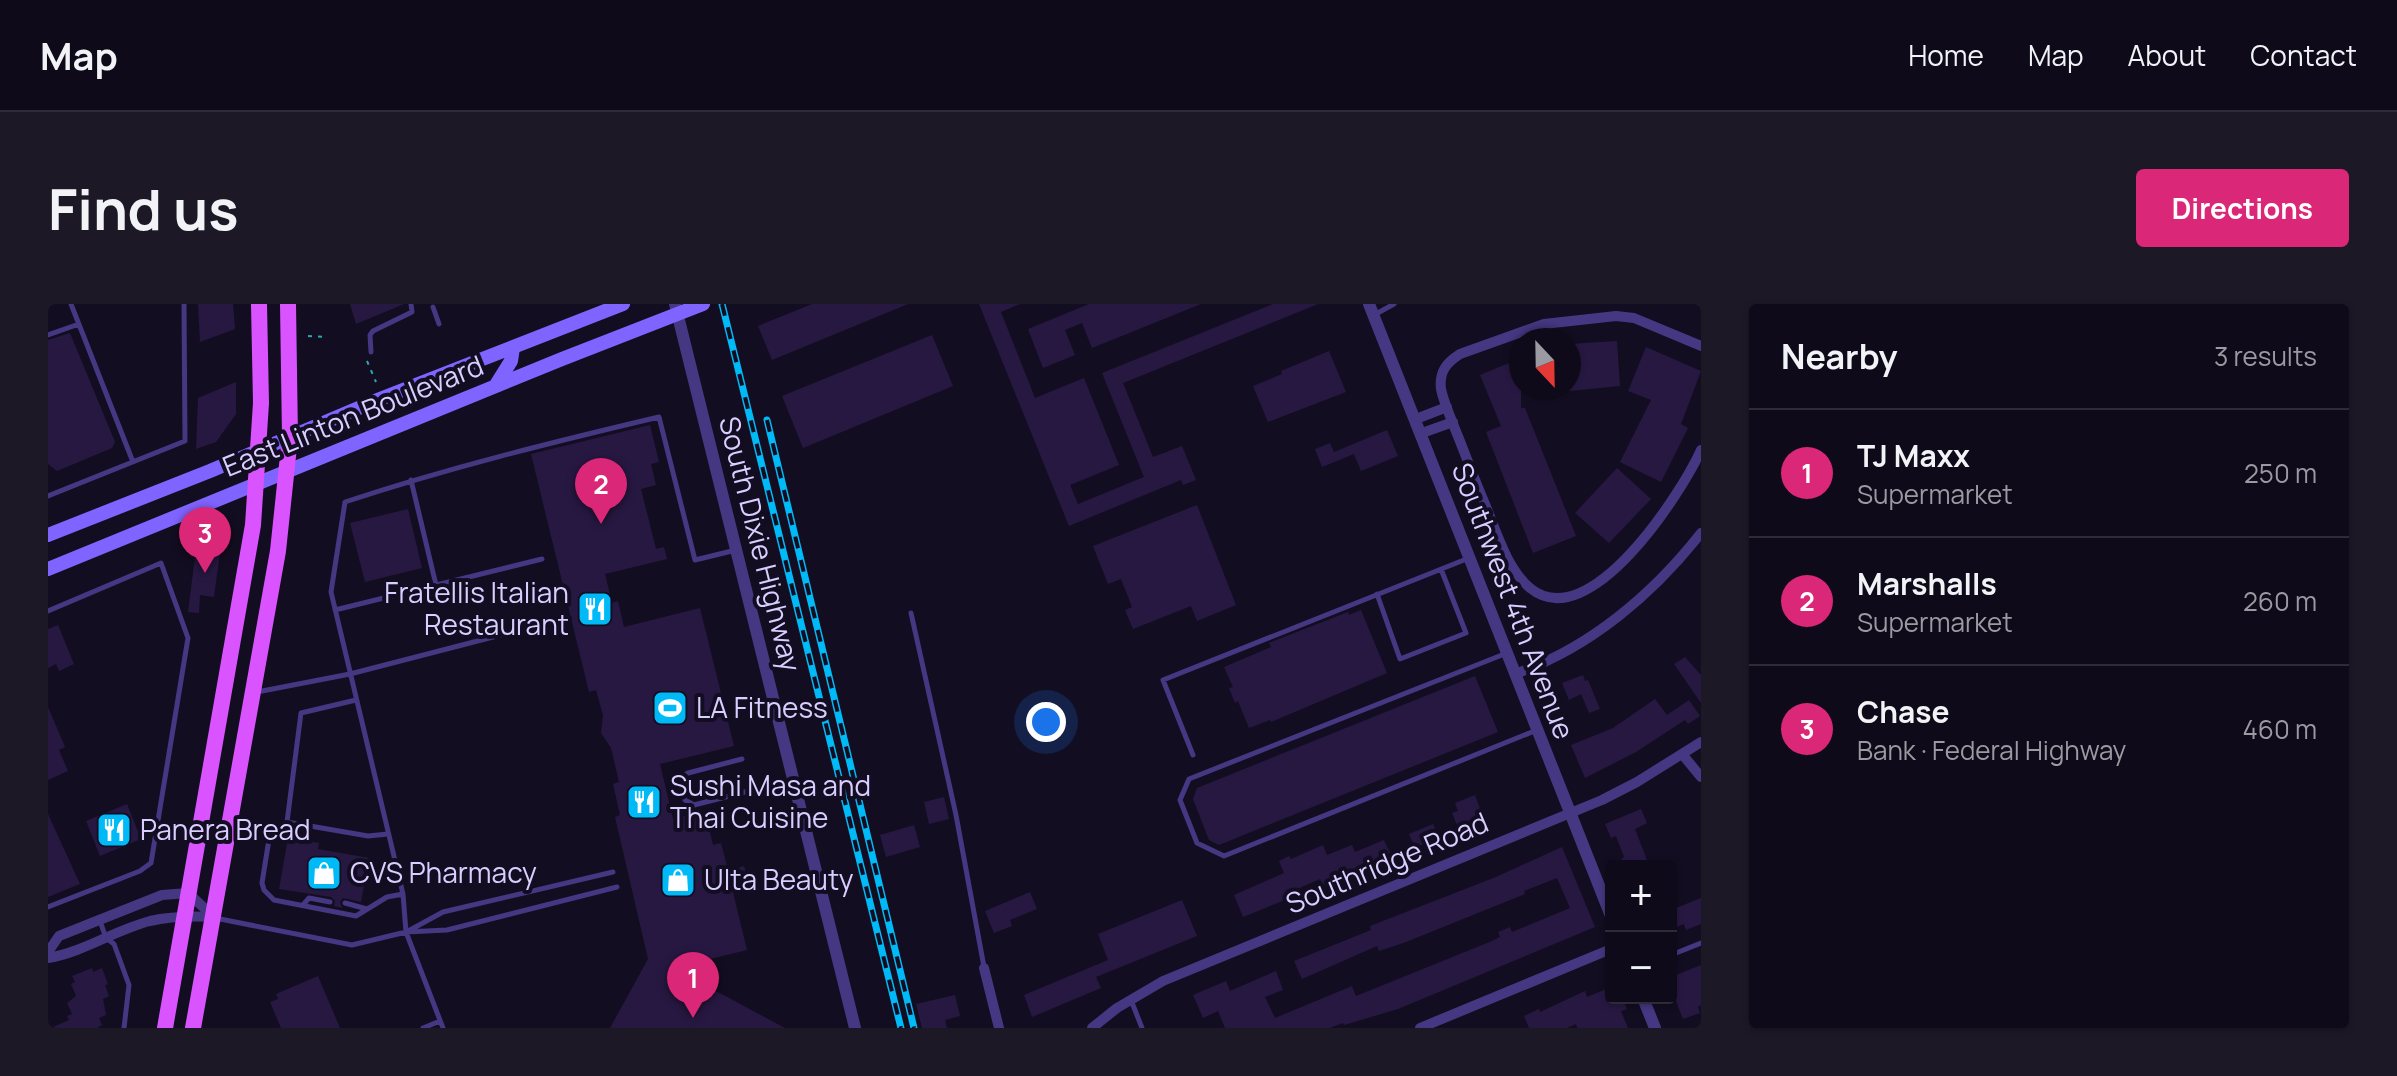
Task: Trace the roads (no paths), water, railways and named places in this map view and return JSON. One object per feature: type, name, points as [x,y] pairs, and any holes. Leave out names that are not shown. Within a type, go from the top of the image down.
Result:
[{"type":"main road","points":[[165,1028],[253,525],[261,372],[259,304]]},
{"type":"main road","points":[[193,1028],[278,551],[290,437],[288,304]]},
{"type":"main road","name":"East Linton Boulevard","points":[[48,535],[380,399],[623,304]]},
{"type":"main road","name":"East Linton Boulevard","points":[[48,569],[496,386],[676,308],[703,304]]},
{"type":"main road","points":[[496,386],[511,361],[513,348]]},
{"type":"street","name":"South Dixie Highway","points":[[676,308],[855,1028]]},
{"type":"street","name":"Southwest 4th Avenue","points":[[1371,310],[1605,901]]},
{"type":"street","points":[[1701,346],[1625,317],[1544,324],[1460,354],[1442,370],[1441,389],[1511,564],[1532,590],[1550,598],[1566,598],[1584,592],[1601,581],[1659,521],[1690,474],[1701,450]]},
{"type":"street","points":[[1416,419],[1447,407]]},
{"type":"street","points":[[1422,433],[1453,422]]},
{"type":"street","points":[[1515,674],[1555,657],[1611,622],[1673,568],[1701,533]]},
{"type":"street","name":"Southridge Road","points":[[1092,1028],[1131,999],[1163,981],[1570,813],[1637,782],[1701,742]]},
{"type":"street","points":[[1682,754],[1701,777]]},
{"type":"street","points":[[48,955],[59,936],[162,895],[188,893],[214,917]]},
{"type":"street","points":[[48,955],[64,955],[148,922],[185,915],[214,917]]},
{"type":"street","points":[[1420,1028],[1605,951]]},
{"type":"street","points":[[984,968],[999,1028]]},
{"type":"street","points":[[1645,1004],[1655,1028]]},
{"type":"lane","points":[[71,304],[133,462]]},
{"type":"lane","points":[[48,496],[185,441],[184,304]]},
{"type":"lane","points":[[371,352],[370,335],[373,331],[405,317],[412,312],[411,304]]},
{"type":"lane","points":[[1371,310],[1394,304]]},
{"type":"lane","points":[[433,307],[439,324]]},
{"type":"lane","points":[[48,335],[79,324]]},
{"type":"lane","points":[[443,1028],[406,932],[403,894],[331,592],[345,502],[518,450],[659,417],[695,560],[737,550]]},
{"type":"lane","points":[[411,480],[436,585]]},
{"type":"lane","points":[[1193,755],[1163,680],[1470,558]]},
{"type":"lane","points":[[335,610],[542,559]]},
{"type":"lane","points":[[48,611],[161,563],[188,638],[151,863],[140,871],[48,907]]},
{"type":"lane","points":[[1377,594],[1400,659],[1466,633],[1441,569]]},
{"type":"lane","points":[[911,613],[956,815],[984,968]]},
{"type":"lane","points":[[252,693],[350,674],[555,621]]},
{"type":"lane","points":[[1508,653],[1189,779],[1180,800],[1197,843],[1224,856],[1538,730]]},
{"type":"lane","points":[[287,822],[301,713],[356,700]]},
{"type":"lane","points":[[742,759],[688,773],[681,777],[680,783],[685,800],[694,805],[749,791]]},
{"type":"lane","points":[[388,834],[368,836],[287,822],[270,833],[262,883],[264,890],[274,900],[356,916],[387,897],[403,894]]},
{"type":"lane","points":[[406,932],[443,912],[613,872]]},
{"type":"lane","points":[[214,917],[352,945],[406,932],[447,930],[617,887]]},
{"type":"lane","points":[[303,906],[309,898],[330,902]]},
{"type":"lane","points":[[345,903],[367,909]]},
{"type":"lane","points":[[99,920],[106,938],[114,944],[129,985],[124,1028]]},
{"type":"lane","points":[[1677,953],[1701,943]]},
{"type":"lane","points":[[1131,999],[1142,1028]]},
{"type":"lane","points":[[423,1028],[440,1021]]},
{"type":"railway","points":[[722,304],[901,1028]]},
{"type":"railway","points":[[767,420],[914,1028]]},
{"type":"place","name":"Marshalls","points":[[601,524]]},
{"type":"place","name":"Chase","points":[[205,573]]},
{"type":"place","name":"Fratellis Italian Restaurant","points":[[595,609]]},
{"type":"place","name":"LA Fitness","points":[[670,708]]},
{"type":"place","name":"Sushi Masa and Thai Cuisine","points":[[644,802]]},
{"type":"place","name":"Panera Bread","points":[[114,830]]},
{"type":"place","name":"CVS Pharmacy","points":[[324,873]]},
{"type":"place","name":"Ulta Beauty","points":[[678,880]]},
{"type":"place","name":"TJ Maxx","points":[[693,1018]]}]
